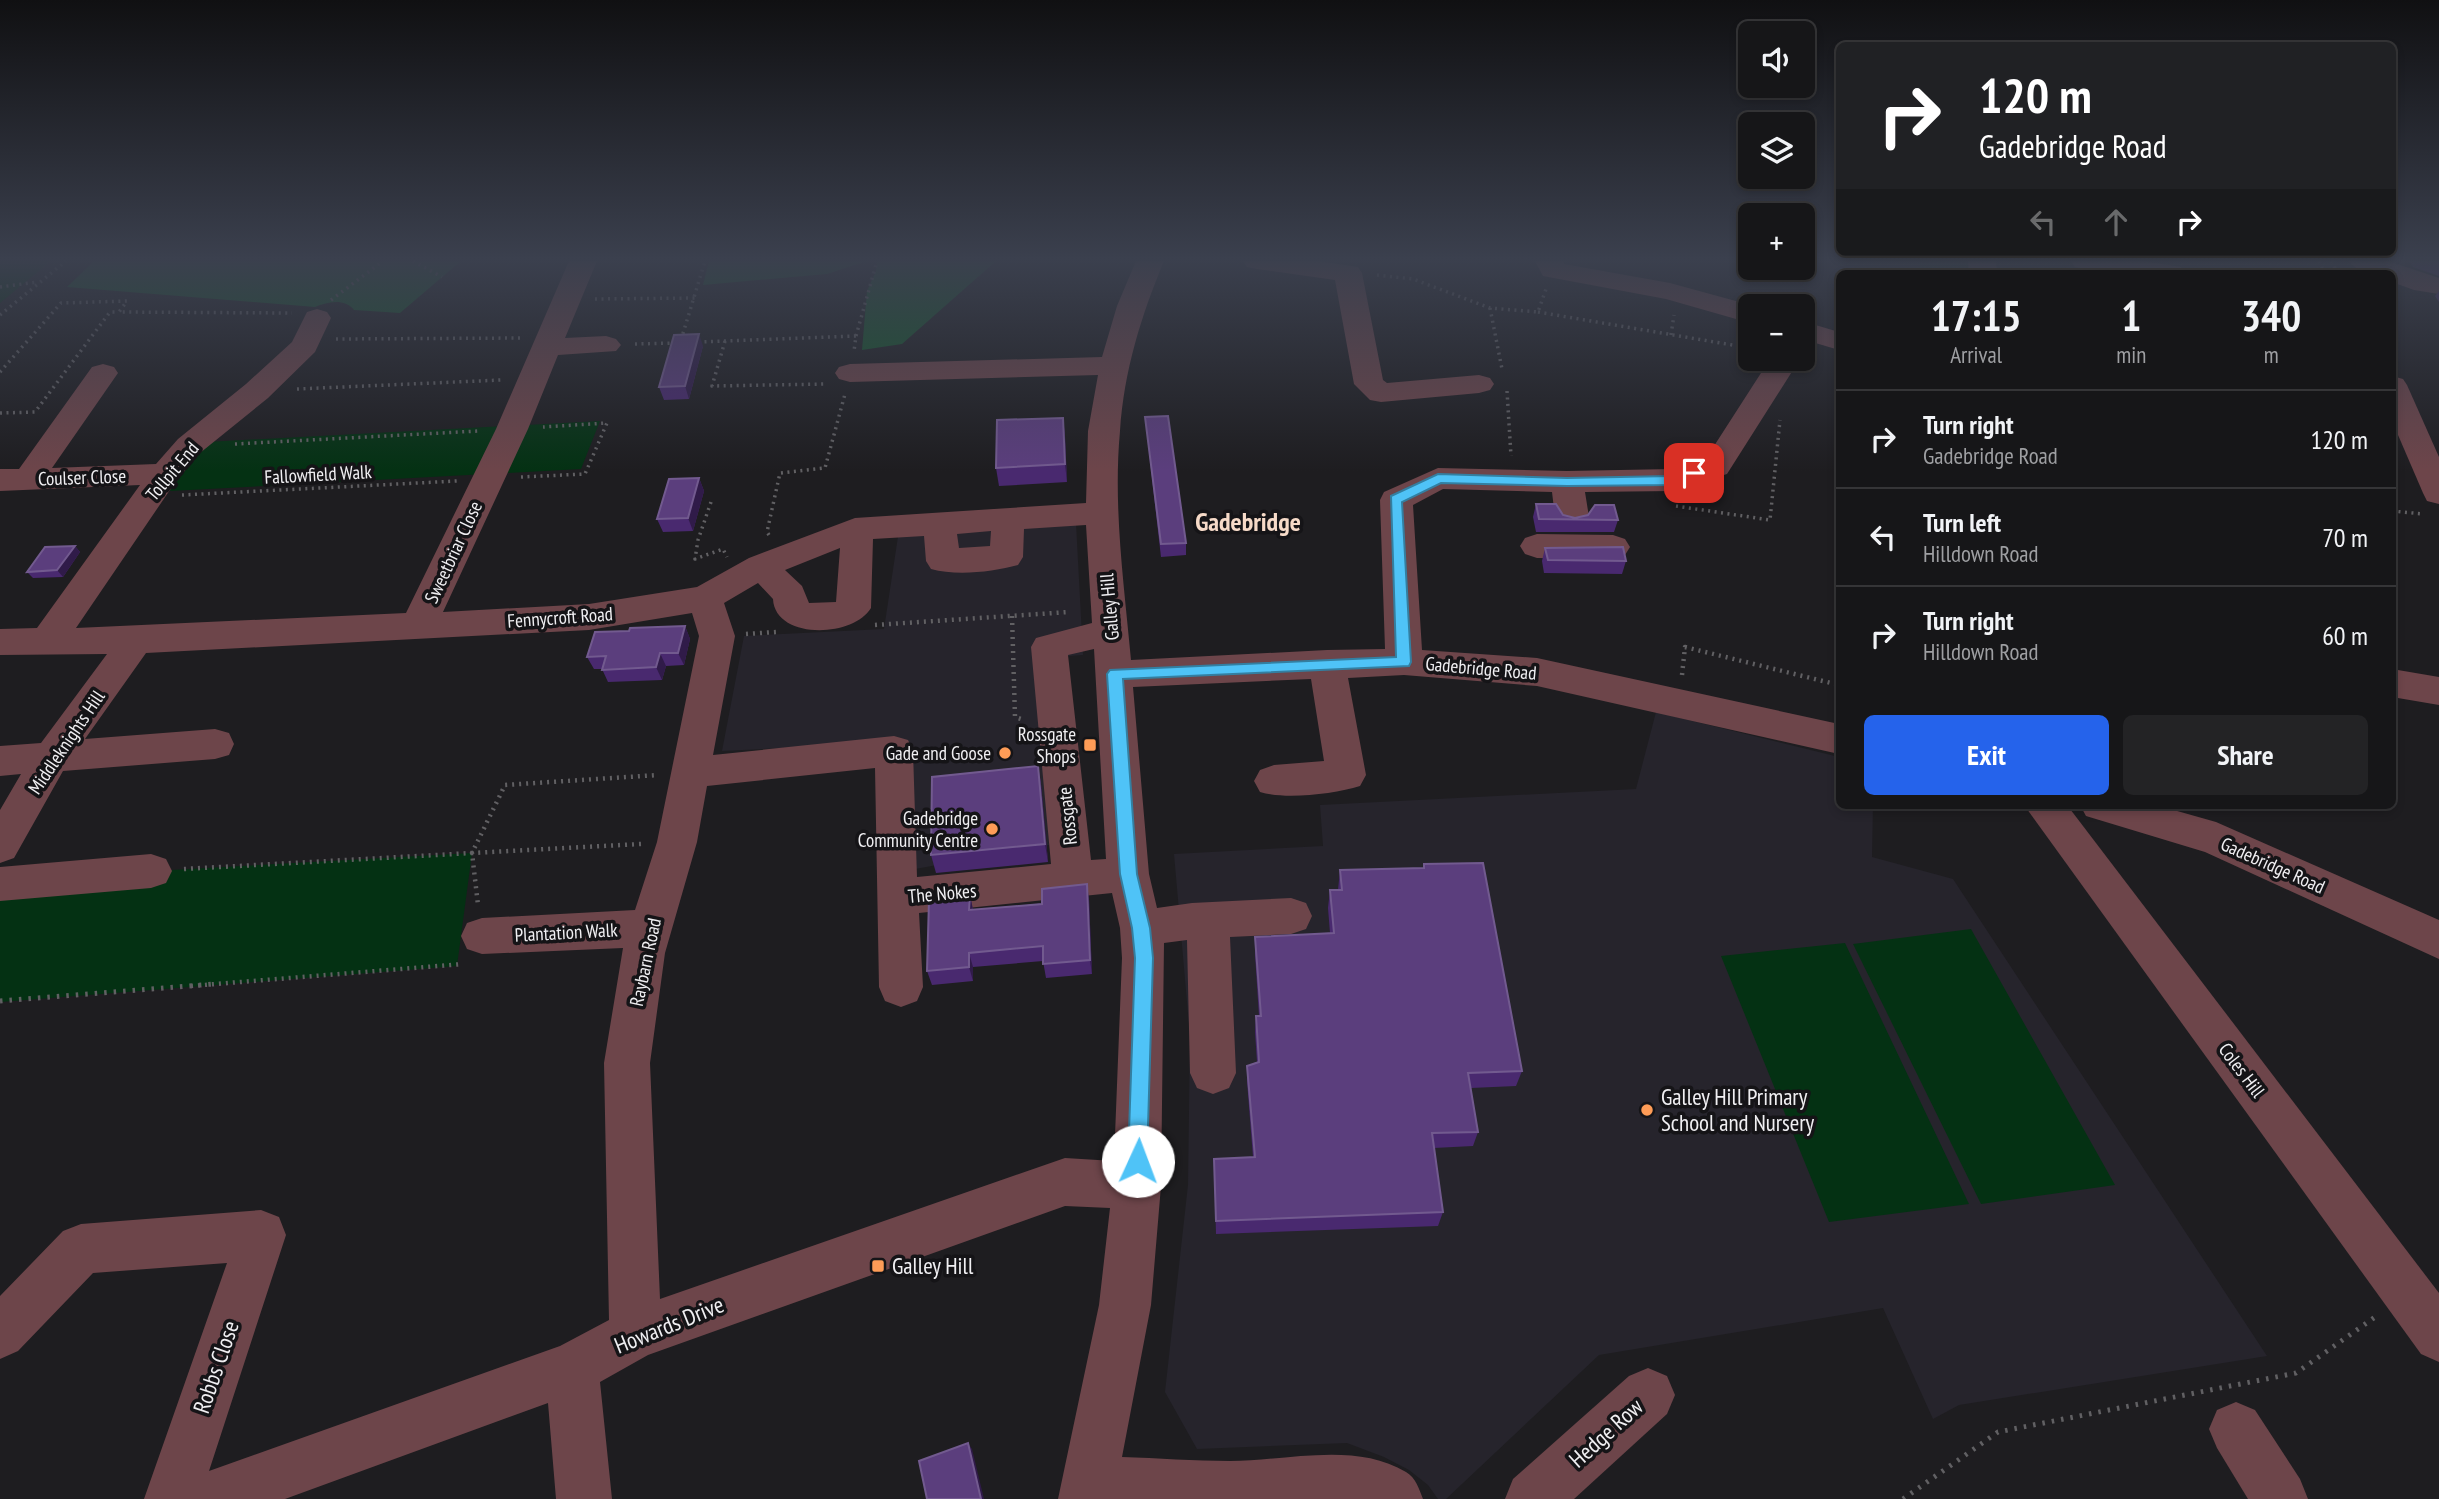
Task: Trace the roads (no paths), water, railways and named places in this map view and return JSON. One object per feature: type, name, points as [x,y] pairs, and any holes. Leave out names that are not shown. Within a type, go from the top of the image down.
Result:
[{"type":"street","name":"Tollpit End","points":[[46,643],[157,486],[189,446],[257,391],[310,331]]},
{"type":"street","name":"Sweetbriar Close","points":[[419,624],[512,429],[553,331]]},
{"type":"street","name":"Galley Hill","points":[[1088,1491],[1125,1305],[1137,1186],[1144,958],[1141,928],[1128,874],[1102,513],[1104,431],[1114,366],[1124,331]]},
{"type":"street","points":[[1359,331],[1369,384],[1381,393],[1479,384]]},
{"type":"street","points":[[1815,334],[1836,340]]},
{"type":"street","points":[[547,344],[606,345]]},
{"type":"street","points":[[849,378],[1114,366]]},
{"type":"street","points":[[1404,662],[1395,500],[1438,478],[1567,482],[1673,480],[1716,467],[1777,371]]},
{"type":"street","points":[[14,480],[103,373]]},
{"type":"street","points":[[2396,394],[2439,493]]},
{"type":"street","name":"Coulser Close","points":[[14,480],[157,486]]},
{"type":"street","points":[[1567,482],[1574,531]]},
{"type":"street","name":"Fennycroft Road","points":[[0,642],[136,640],[589,617],[748,587],[856,544],[939,523],[1102,513]]},
{"type":"street","points":[[1537,546],[1574,531],[1613,547]]},
{"type":"street","points":[[748,587],[790,595],[791,609],[798,615],[806,617],[845,614],[853,608],[856,544]]},
{"type":"street","name":"Raybarn Road","points":[[635,1334],[627,1063],[643,953],[677,842],[689,773],[748,587]]},
{"type":"street","name":"Gadebridge Road","points":[[1111,639],[1327,663],[1404,662],[1537,672],[1836,738]]},
{"type":"street","name":"Rossgate","points":[[1073,881],[1049,647],[1111,639]]},
{"type":"street","name":"Middleknights Hill","points":[[0,846],[51,758],[136,640]]},
{"type":"street","points":[[1274,781],[1346,775],[1327,663]]},
{"type":"street","points":[[0,761],[215,744]]},
{"type":"street","name":"The Nokes","points":[[689,773],[894,751],[897,897],[1128,874]]},
{"type":"street","name":"Coles Hill","points":[[2047,809],[2421,1283],[2439,1336]]},
{"type":"street","name":"Gadebridge Road","points":[[2127,809],[2213,822],[2439,940]]},
{"type":"street","points":[[0,884],[151,871]]},
{"type":"street","points":[[897,897],[901,987]]},
{"type":"street","points":[[1141,928],[1208,920],[1291,916]]},
{"type":"street","points":[[1208,920],[1213,1073]]},
{"type":"street","name":"Plantation Walk","points":[[482,936],[650,928]]},
{"type":"street","name":"Howards Drive","points":[[208,1499],[572,1368],[635,1334],[1065,1182],[1137,1186]]},
{"type":"street","name":"Robbs Close","points":[[0,1333],[81,1249],[261,1235],[172,1499]]},
{"type":"street","points":[[572,1368],[584,1499]]},
{"type":"street","name":"Hedge Row","points":[[1533,1499],[1648,1395]]},
{"type":"street","points":[[2236,1429],[2280,1499]]},
{"type":"street","points":[[1088,1491],[1231,1489],[1351,1483],[1388,1492],[1395,1499]]},
{"type":"place","name":"Rossgate Shops","points":[[1090,745]]},
{"type":"place","name":"Gade and Goose","points":[[1005,753]]},
{"type":"place","name":"Gadebridge Community Centre","points":[[992,829]]},
{"type":"place","name":"Galley Hill Primary School and Nursery","points":[[1647,1110]]},
{"type":"place","name":"Galley Hill","points":[[878,1266]]},
{"type":"district","name":"Gadebridge","points":[[1248,522]]}]
